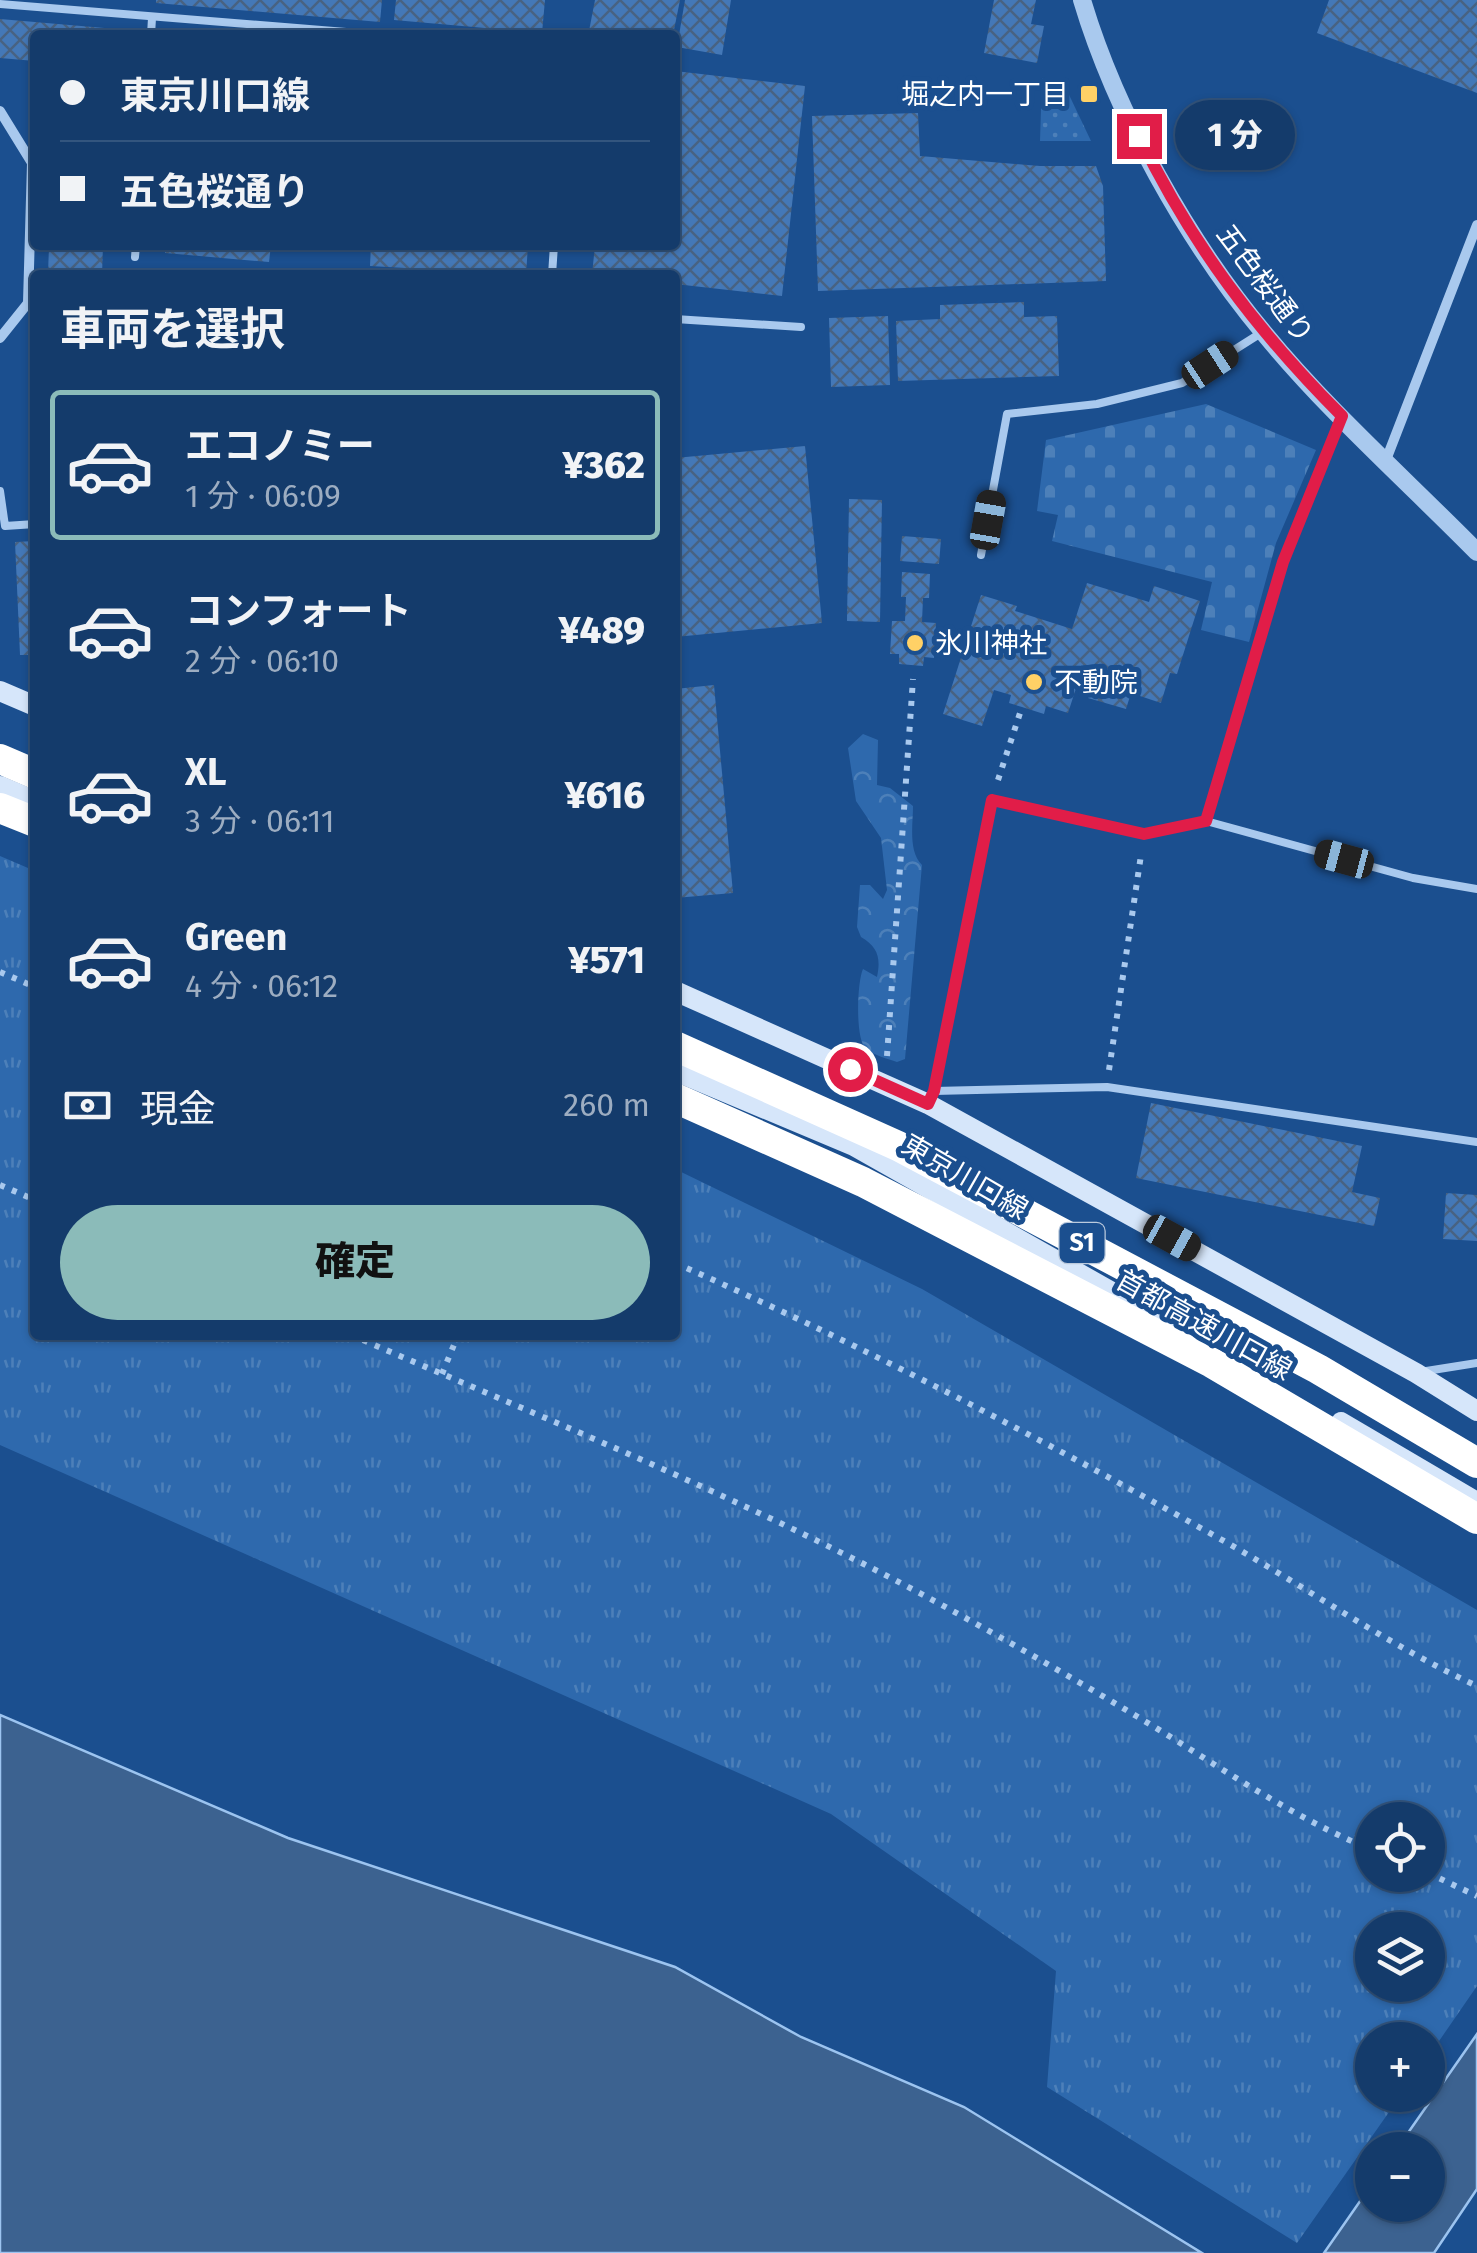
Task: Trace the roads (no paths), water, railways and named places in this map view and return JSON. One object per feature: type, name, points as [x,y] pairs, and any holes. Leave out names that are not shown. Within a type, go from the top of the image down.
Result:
[{"type":"highway","points":[[0,760],[30,772]]},
{"type":"highway","points":[[0,808],[30,820]]},
{"type":"highway","name":"首都高速川口線","points":[[680,1048],[914,1154],[1318,1368],[1477,1463]]},
{"type":"highway","name":"首都高速川口線","points":[[680,1100],[863,1182],[1212,1363],[1477,1519]]},
{"type":"main road","points":[[0,691],[30,704]]},
{"type":"main road","points":[[0,786],[30,799]]},
{"type":"main road","name":"東京川口線","points":[[680,994],[885,1085],[931,1098],[1477,1411]]},
{"type":"main road","name":"東京川口線","points":[[680,1073],[854,1146],[1477,1502]]},
{"type":"street","name":"五色桜通り","points":[[1082,0],[1108,72],[1171,202],[1262,332],[1477,552]]},
{"type":"street","points":[[0,111],[30,159]]},
{"type":"street","points":[[1386,460],[1476,229]]},
{"type":"street","points":[[0,338],[28,304],[30,233]]},
{"type":"lane","points":[[0,4],[315,30]]},
{"type":"lane","points":[[151,30],[152,18]]},
{"type":"lane","points":[[135,257],[136,250]]},
{"type":"lane","points":[[680,319],[801,326]]},
{"type":"lane","points":[[981,556],[1007,414],[1097,404],[1182,383],[1262,332]]},
{"type":"lane","points":[[1206,821],[1283,562],[1342,416]]},
{"type":"lane","points":[[0,490],[4,526],[30,524]]},
{"type":"lane","points":[[1477,889],[1413,878],[1206,821],[1144,834],[992,800],[931,1098],[1107,1087],[1475,1142],[1477,1131]]},
{"type":"lane","points":[[1416,1373],[1477,1364]]},
{"type":"place","name":"堀之内一丁目","points":[[1089,94]]},
{"type":"place","name":"氷川神社","points":[[915,643]]},
{"type":"place","name":"不動院","points":[[1034,682]]}]
